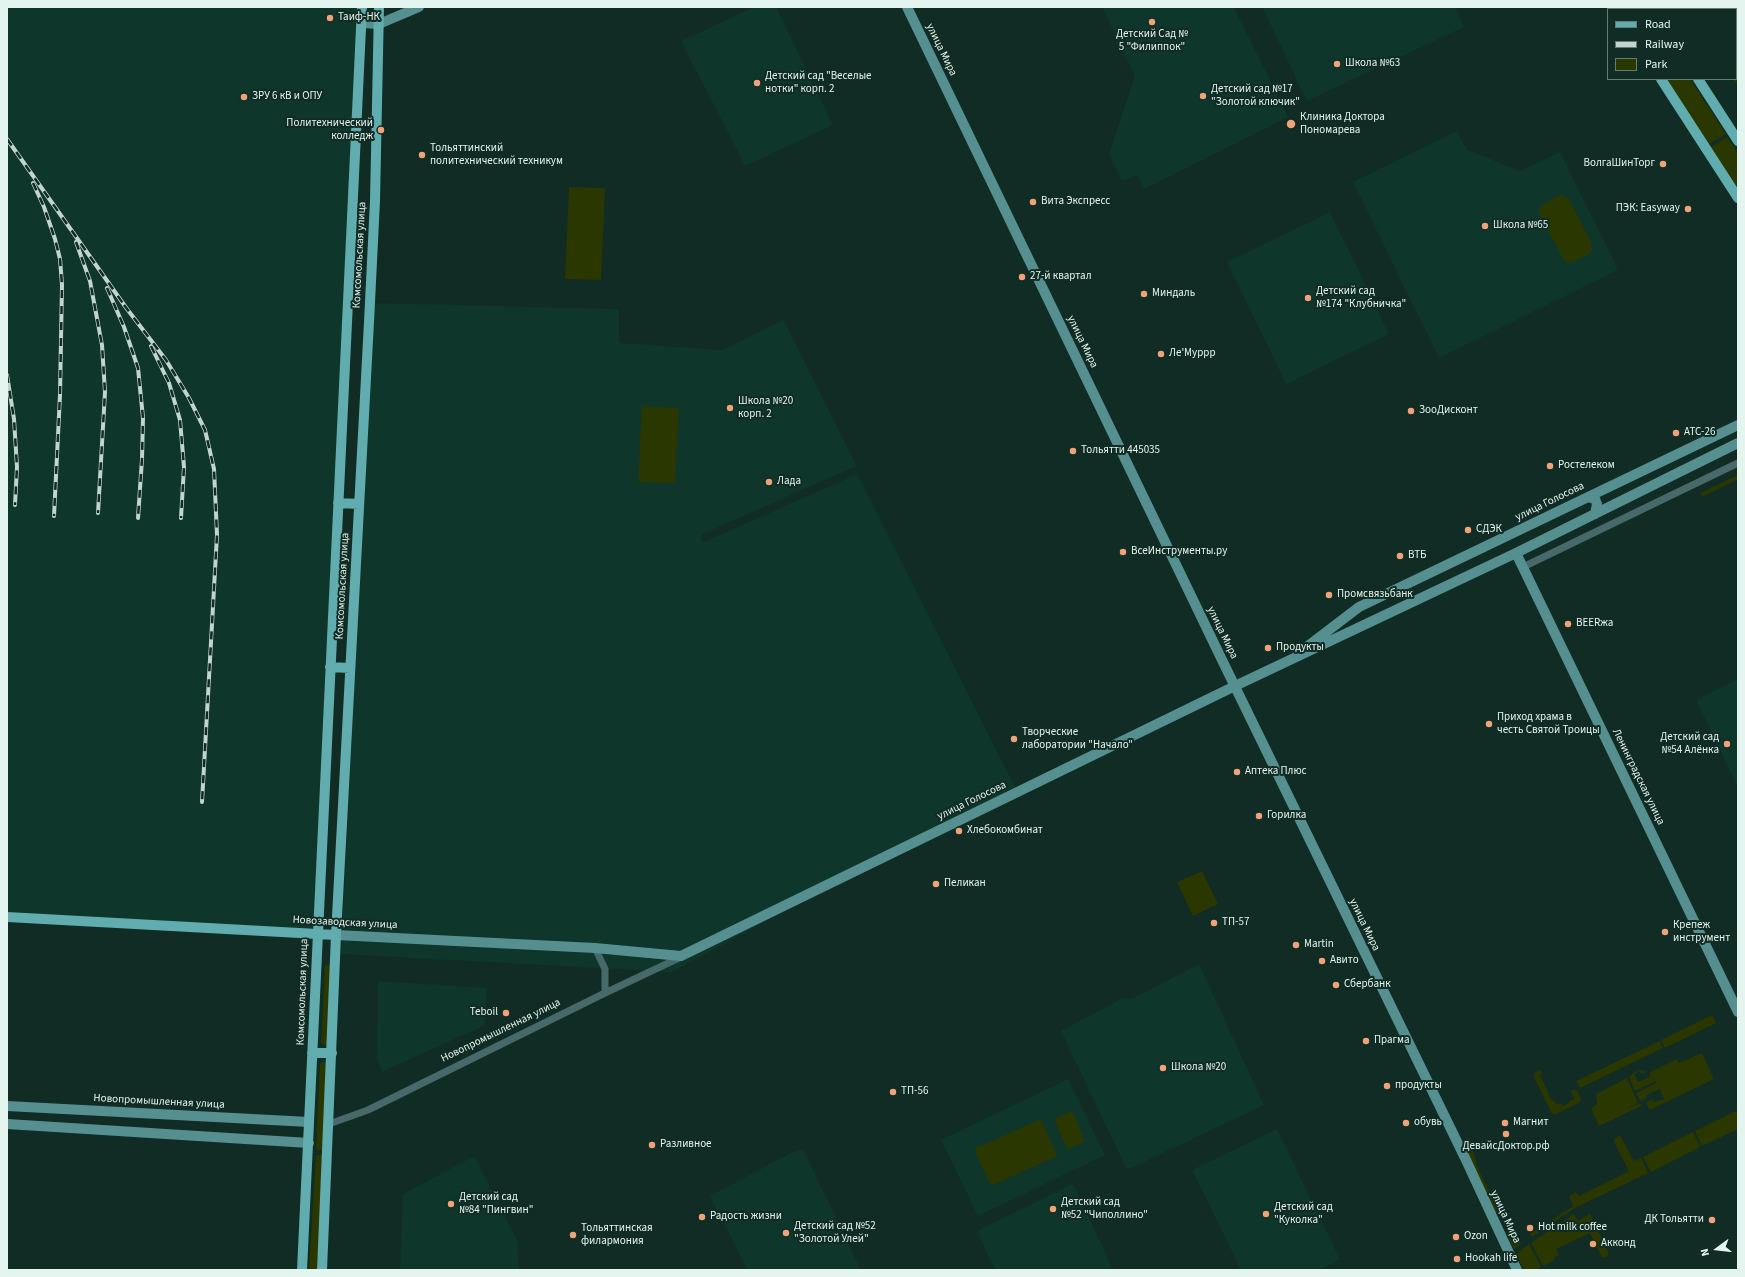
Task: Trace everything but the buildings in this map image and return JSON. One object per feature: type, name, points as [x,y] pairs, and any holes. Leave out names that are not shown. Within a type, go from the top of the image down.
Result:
[{"type":"main road","name":"Комсомольская улица","points":[[302,1270],[362,7]]},
{"type":"main road","name":"Комсомольская улица","points":[[322,1270],[336,934],[374,209],[379,7]]},
{"type":"main road","points":[[362,23],[379,24],[419,7]]},
{"type":"main road","name":"улица Мира","points":[[907,7],[1234,686],[1466,1160],[1517,1270]]},
{"type":"main road","points":[[1662,80],[1738,198]]},
{"type":"main road","points":[[1699,80],[1738,141]]},
{"type":"main road","name":"улица Голосова","points":[[1273,669],[1308,646],[1359,608],[1738,425]]},
{"type":"main road","name":"улица Голосова","points":[[681,956],[1234,686],[1273,669],[1516,553],[1738,443]]},
{"type":"main road","points":[[1588,497],[1595,500],[1597,504],[1595,514]]},
{"type":"main road","points":[[338,503],[359,504]]},
{"type":"main road","name":"Ленинградская улица","points":[[1516,553],[1738,1012]]},
{"type":"main road","points":[[1359,608],[1358,615],[1367,624]]},
{"type":"main road","points":[[330,667],[350,668]]},
{"type":"main road","name":"Новозаводская улица","points":[[7,916],[595,948],[681,956]]},
{"type":"main road","points":[[312,1053],[332,1053]]},
{"type":"main road","name":"Новопромышленная улица","points":[[7,1106],[309,1122]]},
{"type":"main road","points":[[7,1124],[309,1143]]},
{"type":"street","points":[[1523,568],[1738,463]]},
{"type":"street","points":[[595,948],[605,969],[605,993]]},
{"type":"street","name":"Новопромышленная улица","points":[[329,1124],[368,1110],[681,956]]},
{"type":"shaded area","points":[[7,7],[359,7],[317,934],[7,917]]},
{"type":"shaded area","name":"Детский сад \"Веселые нотки\" корп. 2","points":[[754,7],[776,7],[833,125],[745,166],[681,41]]},
{"type":"shaded area","name":"Детский сад №17 \"Золотой ключик\"","points":[[1102,7],[1234,7],[1288,117],[1144,189],[1137,175],[1122,181],[1109,154],[1135,76]]},
{"type":"shaded area","name":"Школа №63","points":[[1262,7],[1455,7],[1464,27],[1307,101]]},
{"type":"shaded area","name":"Школа №65","points":[[1457,131],[1466,149],[1520,171],[1560,152],[1618,270],[1439,358],[1353,182]]},
{"type":"shaded area","name":"Детский сад №174 \"Клубничка\"","points":[[1330,212],[1389,334],[1286,384],[1227,262]]},
{"type":"shaded area","points":[[373,303],[619,309],[619,343],[723,350],[783,320],[856,466],[701,535],[702,543],[857,474],[1015,787],[672,972],[341,954]]},
{"type":"shaded area","name":"Детский сад №54 Алёнка","points":[[1738,679],[1738,788],[1696,700]]},
{"type":"shaded area","name":"Школа №20","points":[[1199,964],[1264,1105],[1127,1170],[1061,1031],[1123,998],[1132,999]]},
{"type":"shaded area","points":[[378,981],[487,988],[485,1025],[382,1072],[377,1058]]},
{"type":"shaded area","points":[[1068,1079],[1105,1155],[978,1216],[941,1140]]},
{"type":"shaded area","name":"Детский сад \"Куколка\"","points":[[1277,1129],[1340,1259],[1318,1270],[1241,1270],[1192,1170]]},
{"type":"shaded area","name":"Детский сад №52 \"Золотой Улей\"","points":[[796,1150],[804,1151],[861,1270],[748,1270],[710,1196]]},
{"type":"shaded area","name":"Детский сад №84 \"Пингвин\"","points":[[474,1156],[517,1240],[519,1270],[400,1270],[403,1194]]},
{"type":"shaded area","name":"Детский сад №52 \"Чиполлино\"","points":[[1072,1184],[1075,1187],[1113,1270],[995,1270],[977,1231]]},
{"type":"green space","points":[[1738,7],[1738,86],[1734,80],[1737,80],[1737,8],[1686,8]]},
{"type":"green space","points":[[1668,80],[1691,80],[1726,134],[1709,144]]},
{"type":"green space","points":[[1727,137],[1738,153],[1738,189],[1711,147]]},
{"type":"green space","points":[[569,187],[605,188],[601,280],[565,279]]},
{"type":"green space","points":[[1558,196],[1564,196],[1569,199],[1591,242],[1592,249],[1590,253],[1573,262],[1568,262],[1563,259],[1539,213],[1539,209],[1543,205]]},
{"type":"green space","points":[[642,406],[679,408],[675,483],[638,482]]},
{"type":"green space","points":[[1738,475],[1738,479],[1702,497],[1700,493]]},
{"type":"green space","points":[[1202,871],[1218,904],[1193,916],[1177,882]]},
{"type":"green space","points":[[325,965],[331,965],[327,1045],[321,1043]]},
{"type":"green space","points":[[1712,1015],[1716,1023],[1665,1048],[1661,1040]]},
{"type":"green space","points":[[1660,1041],[1663,1048],[1580,1088],[1576,1081]]},
{"type":"green space","points":[[1702,1053],[1714,1079],[1650,1110],[1646,1102],[1653,1099],[1654,1102],[1664,1099],[1660,1089],[1647,1095],[1646,1099],[1640,1101],[1636,1093],[1657,1083],[1656,1081],[1635,1091],[1629,1077],[1634,1072],[1642,1070],[1646,1072],[1641,1074],[1640,1071],[1634,1074],[1638,1082],[1651,1076],[1649,1073],[1652,1071],[1677,1059],[1679,1063]]},
{"type":"green space","points":[[322,1062],[326,1063],[324,1150],[316,1150],[320,1064]]},
{"type":"green space","points":[[1540,1070],[1542,1074],[1540,1075],[1552,1101],[1554,1100],[1557,1105],[1561,1103],[1563,1106],[1574,1099],[1571,1091],[1574,1089],[1577,1091],[1581,1099],[1580,1102],[1556,1114],[1552,1114],[1534,1077],[1534,1073]]},
{"type":"green space","points":[[1627,1078],[1638,1103],[1623,1111],[1638,1104],[1643,1105],[1599,1126],[1591,1109],[1597,1104],[1596,1094]]},
{"type":"green space","points":[[1738,1110],[1738,1129],[1702,1146],[1695,1131]]},
{"type":"green space","points":[[1072,1111],[1085,1142],[1067,1149],[1054,1119]]},
{"type":"green space","points":[[1041,1119],[1057,1156],[991,1186],[974,1149]]},
{"type":"green space","points":[[1693,1132],[1700,1147],[1651,1172],[1643,1157]]},
{"type":"green space","points":[[1620,1135],[1634,1161],[1641,1158],[1648,1173],[1575,1208],[1532,1237],[1530,1234],[1573,1206],[1569,1196],[1576,1192],[1579,1196],[1629,1171],[1614,1142],[1615,1138]]},
{"type":"green space","points":[[1470,1138],[1477,1166],[1496,1206],[1497,1214],[1462,1142]]},
{"type":"green space","points":[[316,1155],[324,1155],[317,1270],[309,1270]]},
{"type":"green space","points":[[1502,1205],[1521,1244],[1514,1249],[1510,1241]]},
{"type":"green space","points":[[1574,1214],[1578,1221],[1590,1214],[1608,1252],[1608,1256],[1604,1258],[1602,1257],[1590,1233],[1556,1249],[1559,1255],[1555,1257],[1553,1261],[1543,1266],[1531,1243]]},
{"type":"green space","points":[[1529,1244],[1541,1267],[1535,1270],[1524,1270],[1516,1254]]},
{"type":"railway","points":[[7,139],[127,309]]},
{"type":"railway","points":[[33,183],[44,207],[55,239],[60,259],[62,285],[60,395],[54,516]]},
{"type":"railway","points":[[76,242],[90,281],[102,345],[105,392],[98,513]]},
{"type":"railway","points":[[107,288],[124,327],[138,368],[143,418],[138,518]]},
{"type":"railway","points":[[124,305],[166,360],[189,398],[205,430],[214,469],[217,535],[202,802]]},
{"type":"railway","points":[[151,346],[169,383],[180,420],[184,467],[181,518]]},
{"type":"railway","points":[[7,375],[14,419],[17,467],[15,505]]},
{"type":"place","name":"Таиф-НК","points":[[330,18]]},
{"type":"place","name":"Детский Сад № 5 \"Филиппок\"","points":[[1152,22]]},
{"type":"place","name":"Школа №63","points":[[1337,64]]},
{"type":"place","name":"Детский сад \"Веселые нотки\" корп. 2","points":[[757,83]]},
{"type":"place","name":"Детский сад №17 \"Золотой ключик\"","points":[[1203,96]]},
{"type":"place","name":"ЗРУ 6 кВ и ОПУ","points":[[244,97]]},
{"type":"place","name":"Клиника Доктора Пономарева","points":[[1291,124]]},
{"type":"place","name":"Политехнический колледж","points":[[381,130]]},
{"type":"place","name":"Тольяттинский политехнический техникум","points":[[422,155]]},
{"type":"place","name":"ВолгаШинТорг","points":[[1663,164]]},
{"type":"place","name":"Вита Экспресс","points":[[1033,202]]},
{"type":"place","name":"ПЭК: Easyway","points":[[1688,209]]},
{"type":"place","name":"Школа №65","points":[[1485,226]]},
{"type":"place","name":"27-й квартал","points":[[1022,277]]},
{"type":"place","name":"Миндаль","points":[[1144,294]]},
{"type":"place","name":"Детский сад №174 \"Клубничка\"","points":[[1308,298]]},
{"type":"place","name":"Ле'Муррр","points":[[1161,354]]},
{"type":"place","name":"Школа №20 корп. 2","points":[[730,408]]},
{"type":"place","name":"ЗооДисконт","points":[[1411,411]]},
{"type":"place","name":"АТС-26","points":[[1676,433]]},
{"type":"place","name":"Тольятти 445035","points":[[1073,451]]},
{"type":"place","name":"Ростелеком","points":[[1550,466]]},
{"type":"place","name":"Лада","points":[[769,482]]},
{"type":"place","name":"СДЭК","points":[[1468,530]]},
{"type":"place","name":"ВсеИнструменты.ру","points":[[1123,552]]},
{"type":"place","name":"ВТБ","points":[[1400,556]]},
{"type":"place","name":"Промсвязьбанк","points":[[1329,595]]},
{"type":"place","name":"BEERжа","points":[[1568,624]]},
{"type":"place","name":"Продукты","points":[[1268,648]]},
{"type":"place","name":"Приход храма в честь Святой Троицы","points":[[1489,724]]},
{"type":"place","name":"Творческие лаборатории \"Начало\"","points":[[1014,739]]},
{"type":"place","name":"Детский сад №54 Алёнка","points":[[1727,744]]},
{"type":"place","name":"Аптека Плюс","points":[[1237,772]]},
{"type":"place","name":"Горилка","points":[[1259,816]]},
{"type":"place","name":"Хлебокомбинат","points":[[959,831]]},
{"type":"place","name":"Пеликан","points":[[936,884]]},
{"type":"place","name":"ТП-57","points":[[1214,923]]},
{"type":"place","name":"Крепеж инструмент","points":[[1665,932]]},
{"type":"place","name":"Martin","points":[[1296,945]]},
{"type":"place","name":"Авито","points":[[1322,961]]},
{"type":"place","name":"Сбербанк","points":[[1336,985]]},
{"type":"place","name":"Teboil","points":[[506,1013]]},
{"type":"place","name":"Прагма","points":[[1366,1041]]},
{"type":"place","name":"Школа №20","points":[[1163,1068]]},
{"type":"place","name":"продукты","points":[[1387,1086]]},
{"type":"place","name":"ТП-56","points":[[893,1092]]},
{"type":"place","name":"обувь","points":[[1406,1123]]},
{"type":"place","name":"Магнит","points":[[1505,1123]]},
{"type":"place","name":"ДевайсДоктор.рф","points":[[1506,1134]]},
{"type":"place","name":"Разливное","points":[[652,1145]]},
{"type":"place","name":"Детский сад №84 \"Пингвин\"","points":[[451,1204]]},
{"type":"place","name":"Детский сад №52 \"Чиполлино\"","points":[[1053,1209]]},
{"type":"place","name":"Детский сад \"Куколка\"","points":[[1266,1214]]},
{"type":"place","name":"Радость жизни","points":[[702,1217]]},
{"type":"place","name":"ДК Тольятти","points":[[1712,1220]]},
{"type":"place","name":"Hot milk coffee","points":[[1530,1228]]},
{"type":"place","name":"Детский сад №52 \"Золотой Улей\"","points":[[786,1233]]},
{"type":"place","name":"Тольяттинская филармония","points":[[573,1235]]},
{"type":"place","name":"Ozon","points":[[1456,1237]]},
{"type":"place","name":"Акконд","points":[[1593,1244]]},
{"type":"place","name":"Hookah life","points":[[1457,1259]]}]
